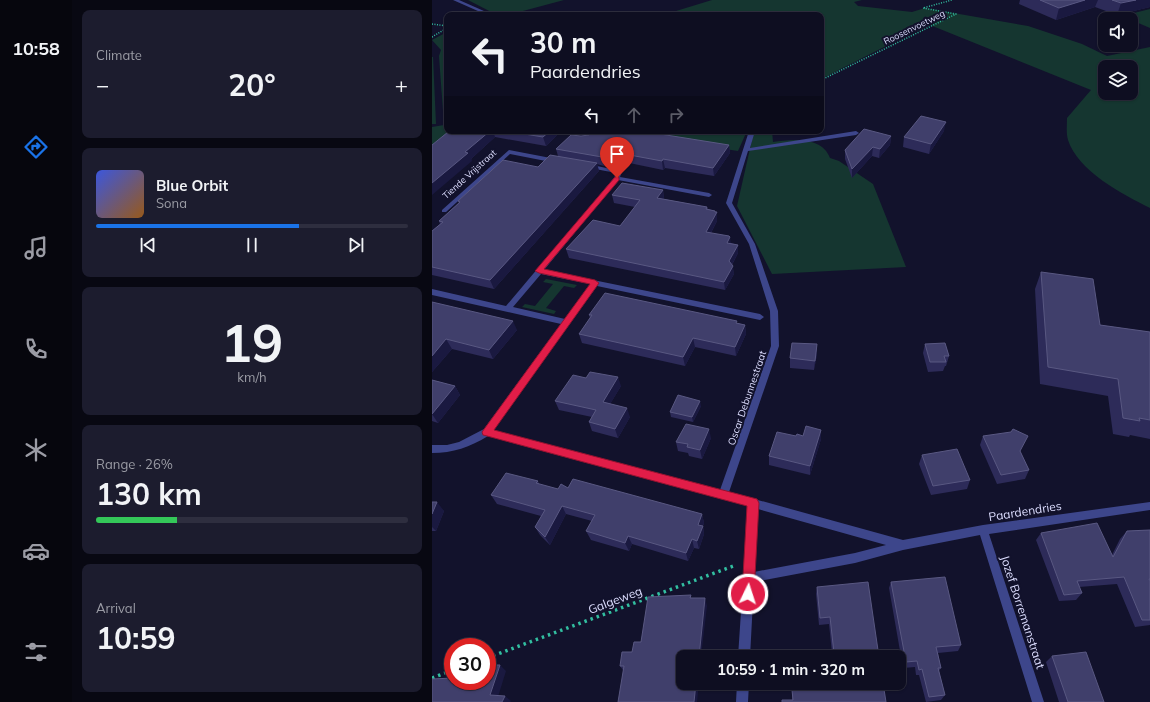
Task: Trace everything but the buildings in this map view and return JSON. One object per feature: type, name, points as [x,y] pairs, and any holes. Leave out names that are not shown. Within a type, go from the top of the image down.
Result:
[{"type":"street","points":[[455,0],[484,12]]},
{"type":"street","points":[[745,150],[856,133]]},
{"type":"street","name":"Oscar Debunnestraat","points":[[724,495],[775,346],[774,311],[752,244],[729,203],[751,134]]},
{"type":"street","name":"Tiende Vrijstraat","points":[[444,211],[509,152],[560,161]]},
{"type":"street","points":[[508,308],[617,178],[619,172],[582,165]]},
{"type":"street","points":[[617,178],[709,195]]},
{"type":"street","points":[[539,271],[760,317]]},
{"type":"street","points":[[432,449],[446,450],[467,444],[487,432],[595,283]]},
{"type":"street","points":[[432,292],[566,322]]},
{"type":"street","name":"Paardendries","points":[[487,432],[724,495],[903,545]]},
{"type":"street","points":[[744,650],[753,503]]},
{"type":"street","name":"Paardendries","points":[[749,578],[855,558],[903,545],[983,530],[1150,506]]},
{"type":"street","name":"Jozef Borremanstraat","points":[[983,530],[1038,702]]},
{"type":"street","points":[[742,702],[743,690]]},
{"type":"path","name":"Roosenvoetweg","points":[[824,79],[956,14],[923,8],[952,0]]},
{"type":"path","points":[[432,24],[444,26]]},
{"type":"path","points":[[432,37],[444,29]]},
{"type":"path","name":"Galgeweg","points":[[496,655],[750,560]]},
{"type":"path","points":[[432,678],[444,673]]},
{"type":"green space","points":[[468,0],[564,0],[519,12],[491,12]]},
{"type":"green space","points":[[712,0],[862,0],[854,2],[858,6],[912,12],[925,8],[1028,26],[1082,44],[1107,56],[1126,52],[1138,52],[1138,50],[1150,47],[1150,208],[1114,189],[1081,162],[1073,151],[1067,137],[1067,118],[1091,90],[930,25],[824,77],[824,12],[673,12]]},
{"type":"green space","points":[[1150,9],[1150,28],[1138,23],[1138,12]]},
{"type":"green space","points":[[444,34],[444,125],[439,56],[441,50],[432,40]]},
{"type":"green space","points":[[433,57],[436,124],[432,124]]},
{"type":"green space","points":[[444,125],[444,134],[452,134],[432,151],[432,127]]},
{"type":"green space","points":[[624,134],[746,134],[738,151]]},
{"type":"green space","points":[[753,134],[772,134],[773,142],[797,140],[813,142],[826,151],[830,158],[839,161],[873,184],[906,267],[772,274],[737,206]]},
{"type":"green space","points":[[546,279],[577,285],[574,288],[564,286],[546,308],[556,311],[554,314],[522,307],[525,304],[535,306],[553,284],[543,282]]},
{"type":"route","points":[[617,178],[539,271],[595,283],[487,432],[753,503],[748,594]]}]
